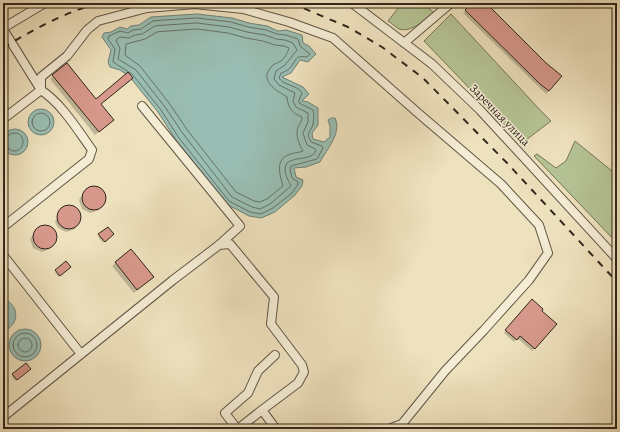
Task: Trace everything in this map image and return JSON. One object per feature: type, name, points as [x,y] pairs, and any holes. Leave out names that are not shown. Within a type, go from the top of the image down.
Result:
[{"type":"street","points":[[3,226],[89,159],[92,150],[50,96],[41,90],[4,26],[45,3]]},
{"type":"street","name":"Заречная улица","points":[[352,3],[432,64],[480,110],[617,259]]},
{"type":"street","points":[[404,43],[451,3]]},
{"type":"street","points":[[41,90],[41,77],[67,56],[87,30],[98,21],[146,8],[195,4],[243,9],[289,22],[333,38],[441,134],[501,184],[539,225],[548,253],[529,280],[445,371],[402,424],[391,428]]},
{"type":"street","points":[[3,119],[41,90]]},
{"type":"street","points":[[3,417],[167,284],[220,245],[240,226],[142,106]]},
{"type":"street","points":[[220,245],[230,244],[274,297],[271,324],[302,365],[304,372],[298,383],[238,429],[225,413],[248,394],[258,371],[275,355]]},
{"type":"street","points":[[3,255],[81,354]]},
{"type":"street","points":[[262,410],[276,429]]},
{"type":"green space","points":[[402,3],[423,3],[433,12],[427,19],[418,25],[408,29],[399,29],[388,21]]},
{"type":"green space","points":[[451,14],[551,121],[522,143],[424,41]]},
{"type":"green space","points":[[575,141],[617,175],[617,243],[534,156],[537,154],[556,168],[566,161]]},
{"type":"water","points":[[197,14],[232,18],[267,26],[278,31],[286,30],[302,35],[303,43],[309,46],[316,54],[308,62],[300,60],[291,73],[282,77],[303,87],[309,94],[302,101],[308,102],[318,108],[318,125],[312,133],[313,139],[324,142],[330,137],[330,126],[328,120],[335,118],[337,129],[333,141],[320,162],[306,167],[294,168],[296,177],[303,180],[302,186],[295,195],[275,212],[261,218],[249,216],[226,203],[176,140],[158,112],[129,76],[120,70],[110,67],[108,62],[111,50],[102,37],[104,33],[111,32],[120,27],[127,29],[131,26],[139,25],[151,17]]},
{"type":"water","points":[[41,109],[50,113],[54,122],[50,131],[41,135],[32,131],[28,122],[32,113]]},
{"type":"water","points":[[15,129],[24,133],[28,142],[24,151],[15,155],[6,151],[2,142],[6,133]]},
{"type":"water","points":[[3,299],[13,305],[16,315],[13,325],[3,331]]},
{"type":"water","points":[[22,329],[28,329],[38,336],[41,345],[40,351],[34,358],[28,361],[22,361],[12,354],[9,348],[9,342],[16,332]]},
{"type":"building","points":[[472,3],[486,3],[546,63],[562,76],[549,91],[540,84],[465,10]]},
{"type":"building","points":[[67,63],[96,99],[128,72],[133,78],[101,104],[114,120],[99,132],[52,75]]},
{"type":"building","points":[[89,186],[99,186],[106,193],[106,203],[99,210],[89,210],[82,203],[82,193]]},
{"type":"building","points":[[64,205],[74,205],[81,212],[81,222],[74,229],[64,229],[57,222],[57,212]]},
{"type":"building","points":[[40,225],[50,225],[57,232],[57,242],[50,249],[40,249],[33,242],[33,232]]},
{"type":"building","points":[[108,227],[114,234],[105,242],[98,234]]},
{"type":"building","points":[[131,249],[154,277],[137,290],[115,262]]},
{"type":"building","points":[[66,261],[71,267],[60,276],[55,270]]},
{"type":"building","points":[[532,299],[543,309],[542,311],[557,324],[535,349],[520,336],[517,340],[505,330]]},
{"type":"building","points":[[26,363],[31,369],[17,380],[12,374]]},
{"type":"railway","points":[[3,48],[49,22],[98,3]]},
{"type":"railway","points":[[291,3],[348,27],[382,47],[423,78],[508,164],[617,282]]}]
